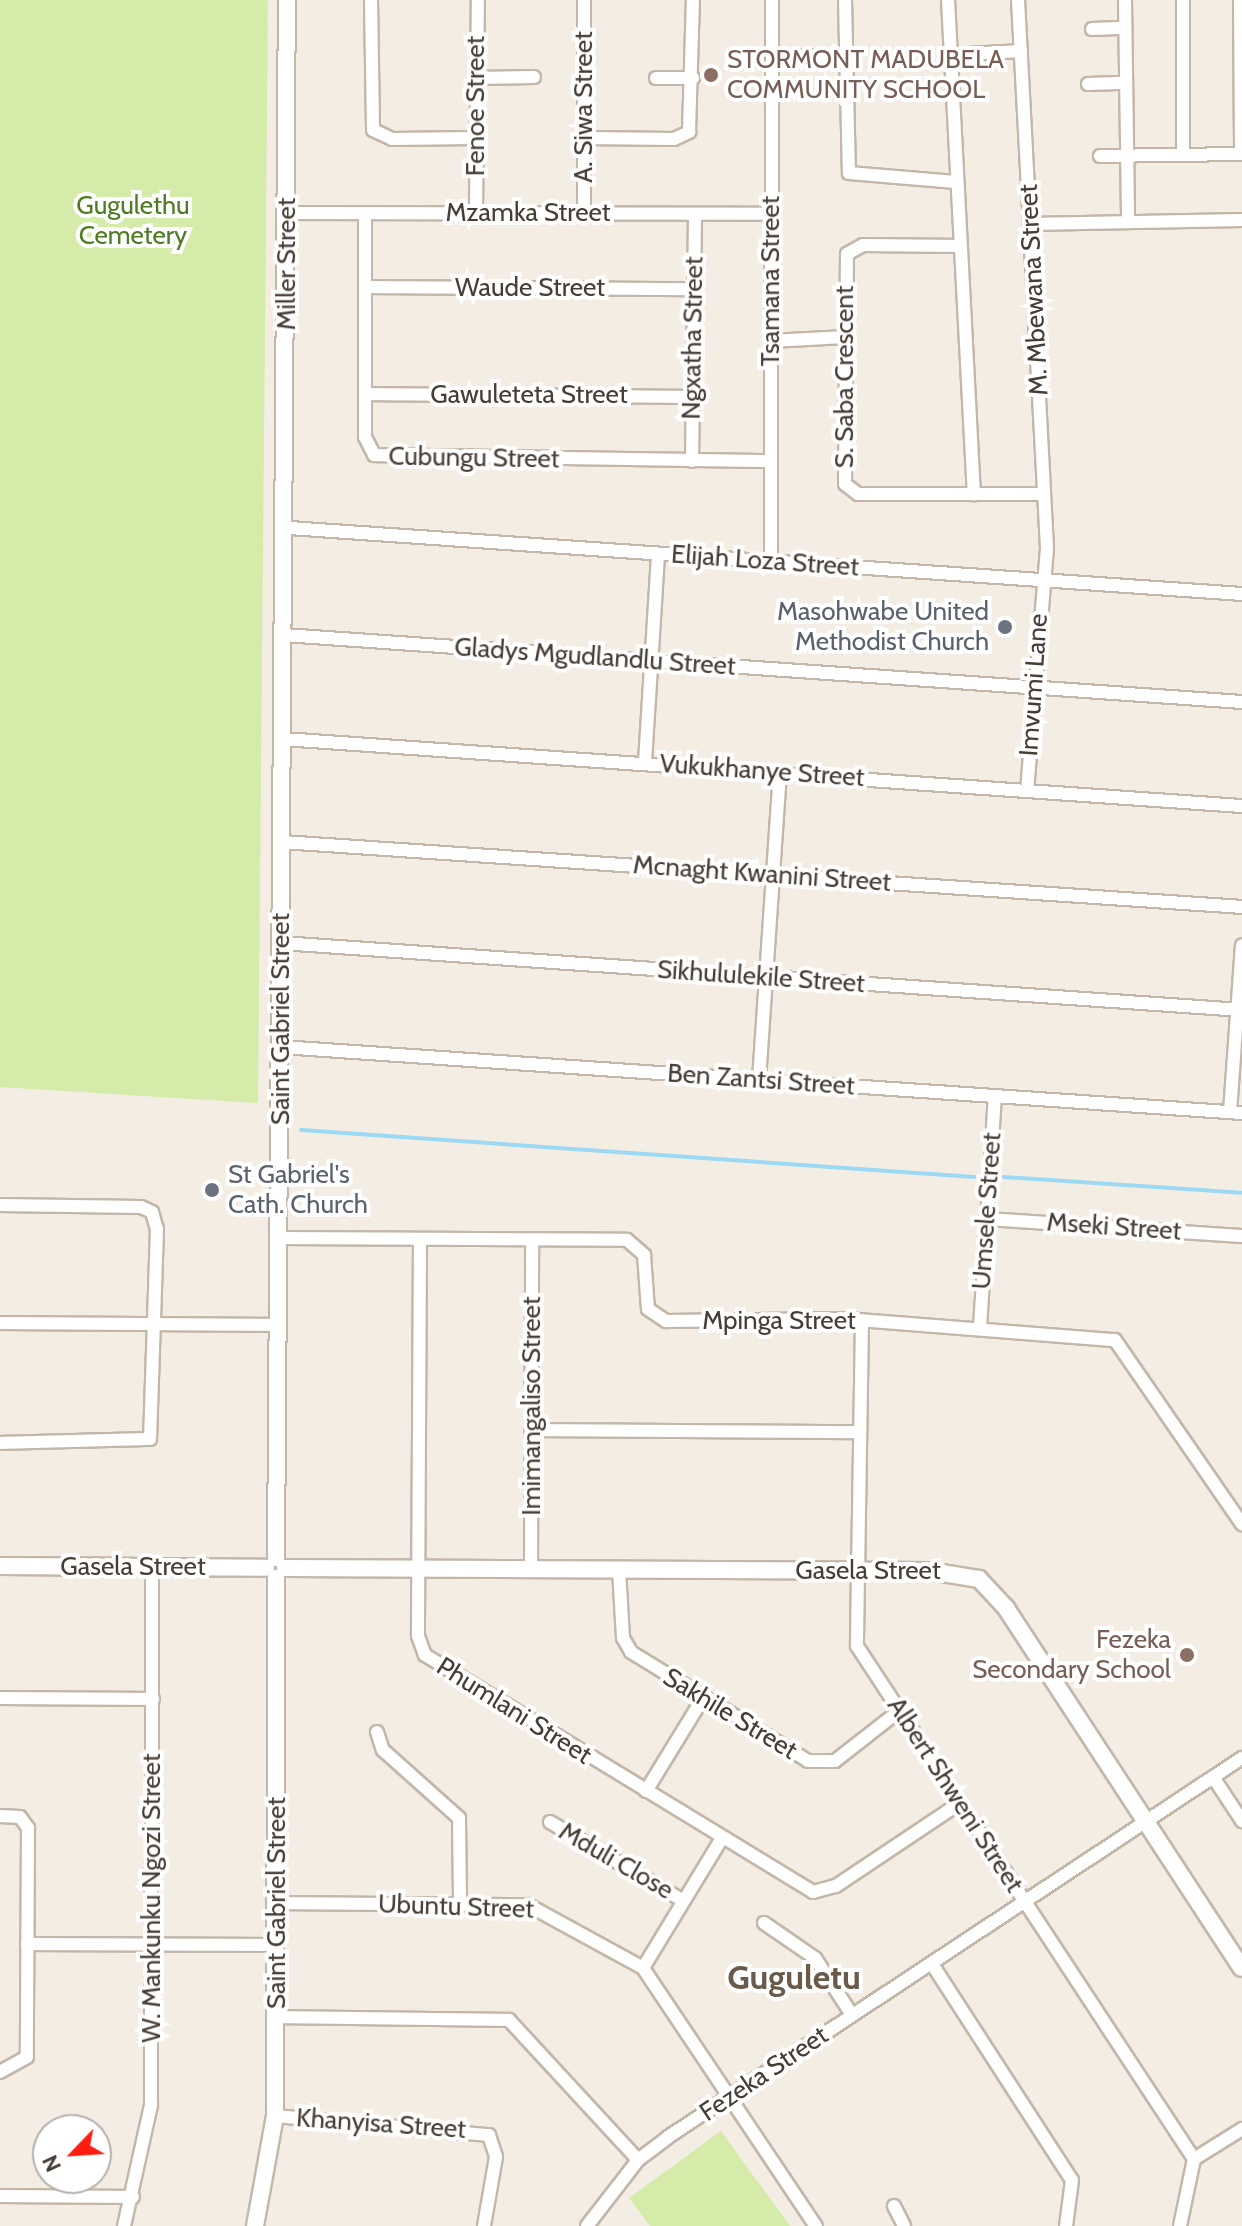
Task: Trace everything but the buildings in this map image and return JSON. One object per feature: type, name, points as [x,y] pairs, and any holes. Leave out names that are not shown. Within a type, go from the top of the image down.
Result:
[{"type":"street","name":"Miller Street","points":[[287,0],[289,528]]},
{"type":"street","points":[[371,0],[373,130],[392,139],[475,138]]},
{"type":"street","name":"Fenoe Street","points":[[476,212],[478,0]]},
{"type":"street","name":"A. Siwa Street","points":[[584,0],[584,214]]},
{"type":"street","points":[[585,138],[685,135],[693,78],[693,0]]},
{"type":"street","name":"Tsamana Street","points":[[771,562],[772,0]]},
{"type":"street","points":[[845,0],[849,173],[956,182]]},
{"type":"street","points":[[948,0],[974,494]]},
{"type":"street","name":"M. Mbewana Street","points":[[1018,0],[1044,494],[1043,580]]},
{"type":"street","points":[[1125,0],[1128,221]]},
{"type":"street","points":[[1183,0],[1183,154]]},
{"type":"street","points":[[1100,156],[1242,154],[1240,0]]},
{"type":"street","points":[[1092,29],[1125,28]]},
{"type":"street","points":[[950,55],[1021,51]]},
{"type":"street","points":[[772,56],[844,56]]},
{"type":"street","points":[[476,78],[534,77]]},
{"type":"street","points":[[656,78],[693,78]]},
{"type":"street","points":[[1088,85],[1126,83]]},
{"type":"street","name":"Mzamka Street","points":[[287,213],[770,214]]},
{"type":"street","name":"Cubungu Street","points":[[365,214],[365,442],[378,456],[770,461]]},
{"type":"street","name":"Ngxatha Street","points":[[692,461],[695,215]]},
{"type":"street","points":[[1030,224],[1242,220]]},
{"type":"street","name":"S. Saba Crescent","points":[[961,246],[850,251],[844,337],[848,488],[1044,494]]},
{"type":"street","name":"Waude Street","points":[[367,287],[693,289]]},
{"type":"street","points":[[772,341],[844,337]]},
{"type":"street","name":"Gawuleteta Street","points":[[366,394],[691,397]]},
{"type":"street","name":"Elijah Loza Street","points":[[289,528],[1242,594]]},
{"type":"street","name":"Saint Gabriel Street","points":[[255,2226],[275,2116],[277,2017],[278,1238],[284,635],[289,528]]},
{"type":"street","points":[[645,762],[658,554]]},
{"type":"street","name":"Imvumi Lane","points":[[1027,790],[1043,580]]},
{"type":"street","name":"Gladys Mgudlandlu Street","points":[[284,635],[1242,702]]},
{"type":"street","name":"Vukukhanye Street","points":[[283,739],[1242,806]]},
{"type":"street","points":[[759,1080],[780,774]]},
{"type":"street","name":"Mcnaght Kwanini Street","points":[[282,842],[1242,907]]},
{"type":"street","name":"Sikhululekile Street","points":[[281,943],[1240,1010]]},
{"type":"street","points":[[1236,1112],[1242,945]]},
{"type":"street","name":"Ben Zantsi Street","points":[[281,1047],[1236,1112]]},
{"type":"street","name":"Umsele Street","points":[[980,1327],[995,1096]]},
{"type":"street","points":[[0,1205],[152,1212],[155,1325],[154,1433],[146,1443],[0,1443]]},
{"type":"street","name":"Mseki Street","points":[[986,1219],[1242,1236]]},
{"type":"street","name":"Mpinga Street","points":[[278,1238],[634,1243],[645,1262],[648,1309],[666,1321],[862,1321],[980,1327],[1120,1343],[1242,1524]]},
{"type":"street","name":"Phumlani Street","points":[[420,1239],[418,1569],[425,1655],[722,1838],[821,1893],[960,1803]]},
{"type":"street","name":"Imimangaliso Street","points":[[531,1569],[534,1430],[532,1242]]},
{"type":"street","name":"Albert Shweni Street","points":[[862,1321],[857,1432],[857,1646],[1194,2159]]},
{"type":"street","points":[[0,1323],[279,1325]]},
{"type":"street","points":[[534,1430],[857,1432]]},
{"type":"street","name":"Gasela Street","points":[[0,1566],[954,1572],[997,1594],[1242,1968]]},
{"type":"street","name":"W. Mankunku Ngozi Street","points":[[124,2226],[133,2197],[151,2105],[152,1567]]},
{"type":"street","name":"Sakhile Street","points":[[619,1570],[626,1646],[703,1698],[821,1765],[899,1711]]},
{"type":"street","points":[[0,1698],[153,1699]]},
{"type":"street","points":[[646,1791],[703,1698]]},
{"type":"street","points":[[377,1732],[383,1750],[459,1818],[460,1904]]},
{"type":"street","name":"Fezeka Street","points":[[587,2226],[638,2160],[1242,1758]]},
{"type":"street","points":[[1213,1777],[1242,1821]]},
{"type":"street","points":[[0,1816],[20,1817],[28,1828],[27,2057],[17,2069],[0,2072]]},
{"type":"street","name":"Mduli Close","points":[[550,1822],[682,1900]]},
{"type":"street","points":[[643,1968],[722,1838]]},
{"type":"street","name":"Ubuntu Street","points":[[278,1903],[537,1906],[643,1968],[733,2096],[816,2226]]},
{"type":"street","points":[[764,1923],[815,1958],[852,2015]]},
{"type":"street","points":[[27,1944],[276,1945]]},
{"type":"street","points":[[932,1964],[1072,2180],[1066,2226]]},
{"type":"street","points":[[277,2017],[509,2020],[638,2160]]},
{"type":"street","name":"Khanyisa Street","points":[[275,2116],[489,2135],[496,2157],[484,2226]]},
{"type":"street","points":[[1180,2226],[1194,2159],[1242,2129]]},
{"type":"street","points":[[0,2196],[133,2197]]},
{"type":"street","points":[[894,2206],[904,2226]]},
{"type":"green space","name":"Gugulethu Cemetery","points":[[0,0],[268,0],[258,1103],[0,1087]]},
{"type":"green space","points":[[721,2131],[790,2226],[650,2226],[629,2198]]},
{"type":"waterway","points":[[301,1130],[974,1177]]},
{"type":"waterway","points":[[1004,1177],[1242,1193]]},
{"type":"place","name":"STORMONT MADUBELA COMMUNITY SCHOOL","points":[[711,75]]},
{"type":"place","name":"Masohwabe United Methodist Church","points":[[1005,627]]},
{"type":"place","name":"St Gabriel's Cath. Church","points":[[212,1190]]},
{"type":"place","name":"Fezeka Secondary School","points":[[1187,1655]]},
{"type":"district","name":"Guguletu","points":[[794,1978]]}]
